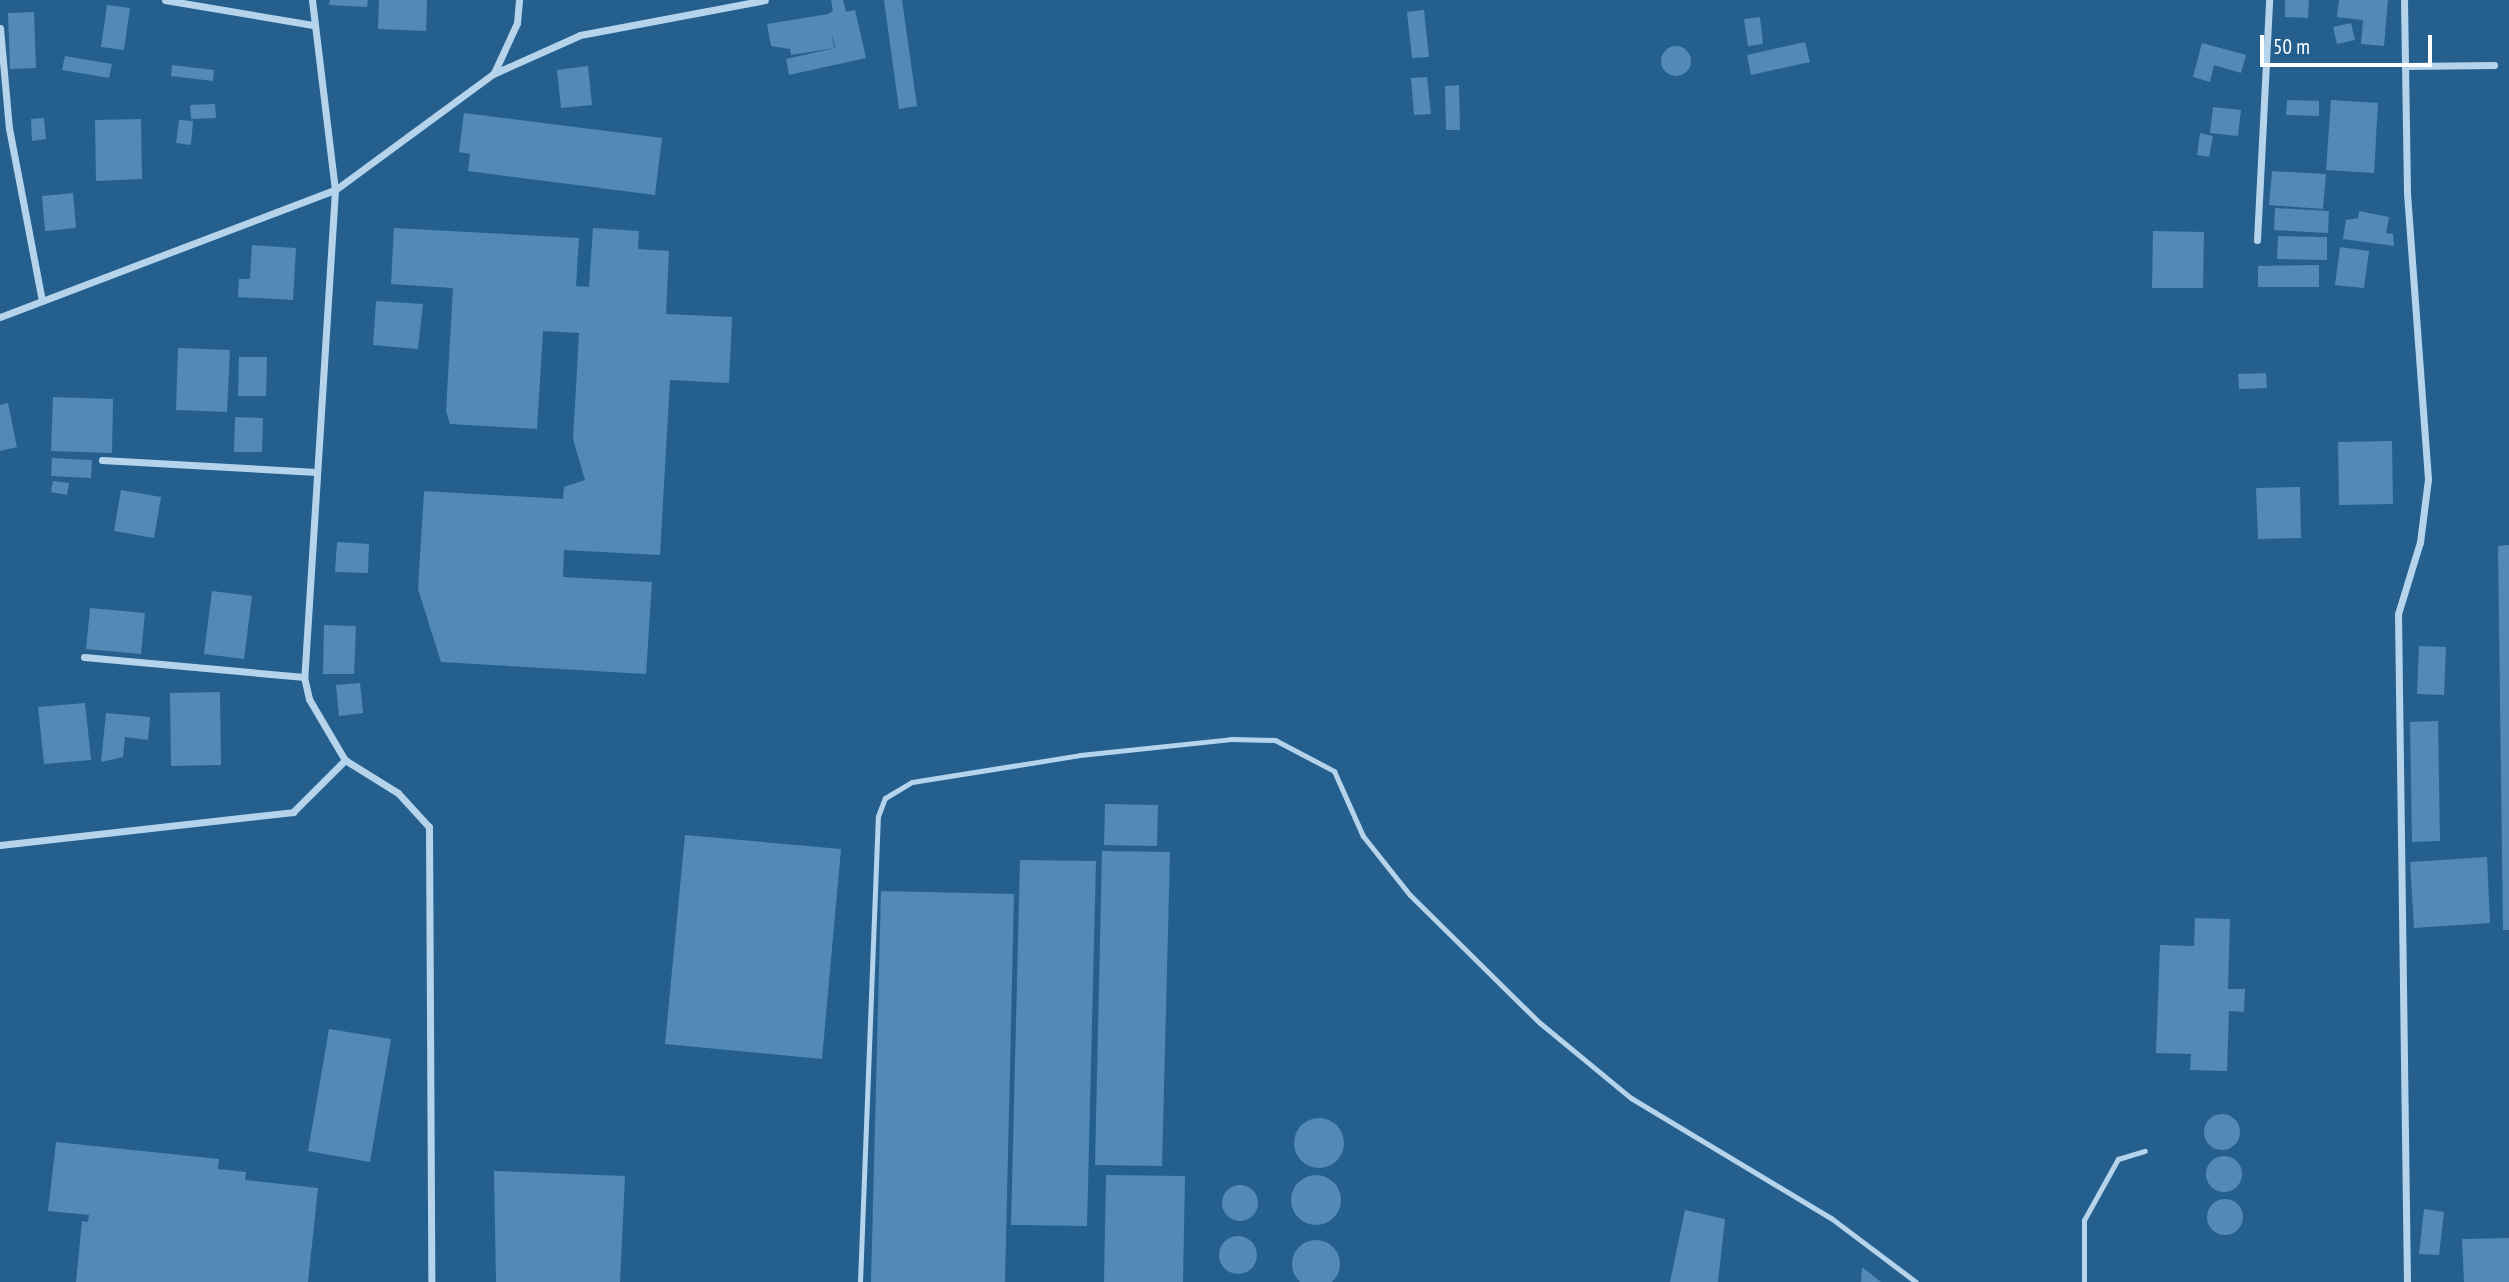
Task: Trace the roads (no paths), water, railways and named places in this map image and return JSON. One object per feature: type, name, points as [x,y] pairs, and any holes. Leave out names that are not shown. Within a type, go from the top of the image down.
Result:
[{"type":"street","points":[[165,0],[313,25]]},
{"type":"street","points":[[312,0],[335,190],[304,677],[309,699],[345,760],[398,793],[429,827],[431,1282]]},
{"type":"street","points":[[494,74],[517,23],[519,0]]},
{"type":"street","points":[[0,317],[335,190],[494,74],[580,35],[765,0]]},
{"type":"street","points":[[2257,240],[2269,0]]},
{"type":"street","points":[[2404,0],[2407,193],[2428,479],[2420,542],[2398,614],[2407,1282]]},
{"type":"street","points":[[0,28],[9,128],[42,301]]},
{"type":"street","points":[[2406,66],[2494,65]]},
{"type":"street","points":[[102,460],[317,472]]},
{"type":"street","points":[[84,657],[304,677]]},
{"type":"street","points":[[0,845],[293,813],[345,760]]},
{"type":"lane","points":[[860,1282],[878,816],[885,799],[912,782],[1080,755],[1231,739],[1275,740],[1334,771],[1363,836],[1410,895],[1540,1023],[1631,1098],[1831,1218],[1916,1282]]},
{"type":"lane","points":[[2084,1282],[2084,1220],[2118,1159],[2145,1151]]}]
